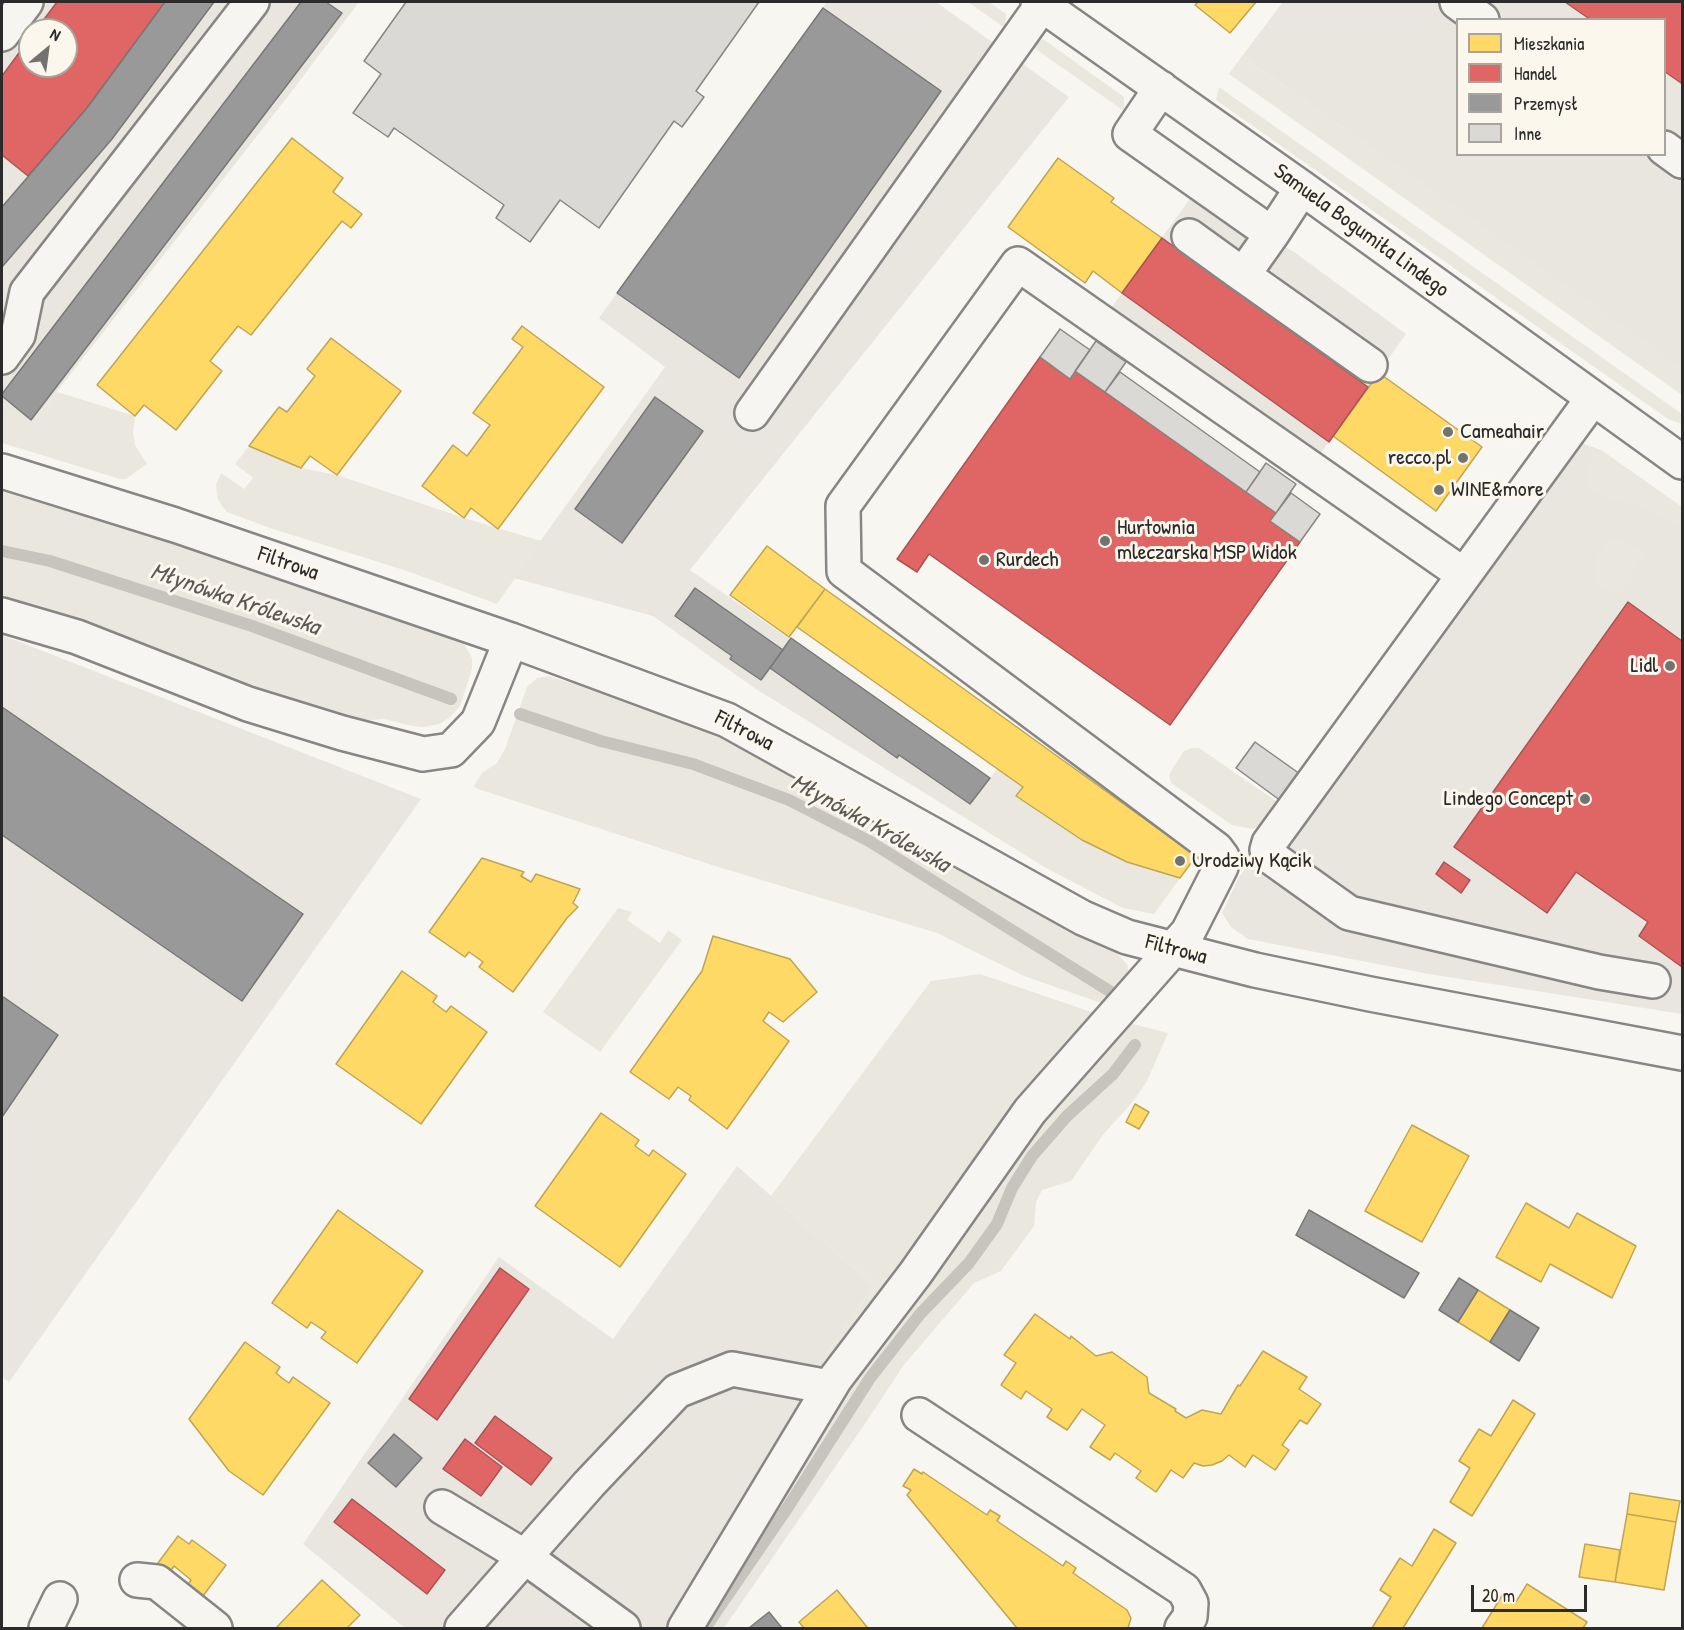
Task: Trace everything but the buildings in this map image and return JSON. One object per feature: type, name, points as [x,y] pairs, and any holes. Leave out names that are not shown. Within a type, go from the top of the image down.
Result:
[{"type":"street","points":[[2,34],[27,2]]},
{"type":"street","points":[[2,357],[18,335],[27,292],[252,2]]},
{"type":"street","points":[[1457,2],[1479,18]]},
{"type":"street","points":[[752,413],[1040,3]]},
{"type":"street","name":"Samuela Bogumiła Lindego","points":[[1040,3],[1161,87],[1683,462]]},
{"type":"street","points":[[1161,87],[1130,135],[1272,234]]},
{"type":"street","points":[[1666,149],[1683,161]]},
{"type":"street","points":[[1243,275],[1302,188]]},
{"type":"street","points":[[1189,236],[1370,365]]},
{"type":"street","points":[[685,1629],[830,1387],[915,1274],[1030,1111],[1188,932],[1221,867],[1222,857],[1216,849],[844,571],[843,506],[1018,264],[1464,575]]},
{"type":"street","points":[[1593,398],[1269,843],[1267,850],[1272,858],[1349,913],[1599,972],[1653,981]]},
{"type":"street","name":"Filtrowa","points":[[2,471],[175,525],[511,640],[727,720],[1083,918],[1127,937],[1173,950],[1370,994],[1683,1053]]},
{"type":"street","points":[[2,615],[77,638],[248,704],[342,733],[423,754],[451,750],[478,722],[511,640]]},
{"type":"street","points":[[462,1629],[589,1484],[677,1391],[732,1368],[830,1387]]},
{"type":"street","points":[[919,1415],[1184,1590],[1191,1603],[1190,1617],[1182,1629]]},
{"type":"street","points":[[442,1507],[525,1557],[623,1629]]},
{"type":"street","points":[[137,1580],[157,1582],[215,1629]]},
{"type":"street","points":[[46,1629],[60,1599]]},
{"type":"shaded area","points":[[2,2],[359,2],[33,422],[16,408],[12,413],[2,405]]},
{"type":"shaded area","points":[[827,2],[936,2],[1069,97],[690,570],[990,778],[962,816],[756,689],[653,616],[514,578],[665,367],[599,318]]},
{"type":"shaded area","points":[[968,2],[989,2],[1006,14],[1005,28]]},
{"type":"shaded area","points":[[1283,2],[1682,2],[1682,368],[1242,56]]},
{"type":"shaded area","points":[[1043,39],[1124,97],[1124,111],[1030,45]]},
{"type":"shaded area","points":[[1242,56],[1682,367],[1682,395],[1229,74]]},
{"type":"shaded area","points":[[1219,87],[1682,414],[1682,424],[1668,419],[1216,100]]},
{"type":"shaded area","points":[[1197,189],[1254,229],[1294,252],[1406,334],[1313,464],[1106,315]]},
{"type":"shaded area","points":[[57,392],[135,416],[133,433],[135,445],[147,464],[126,479],[120,479],[2,443],[2,405],[12,413],[16,408],[33,422]]},
{"type":"shaded area","name":"Lindego Concept","points":[[1570,439],[1601,450],[1682,507],[1682,1014],[1429,974],[1248,939],[1231,927],[1222,913],[1239,877],[1246,868],[1266,860]]},
{"type":"shaded area","points":[[249,446],[301,468],[337,475],[464,518],[541,541],[497,604],[407,571],[270,528],[227,512],[218,500],[216,485],[221,473],[244,489],[253,478],[235,464]]},
{"type":"shaded area","points":[[1601,450],[1682,507],[1682,530],[1652,510],[1604,497],[1589,487],[1585,476],[1586,464]]},
{"type":"shaded area","points":[[2,486],[123,524],[461,639],[472,658],[472,669],[460,706],[449,718],[439,724],[424,727],[384,719],[343,722],[2,605]]},
{"type":"shaded area","points":[[1621,538],[1646,552],[1631,574],[1634,577],[1618,598],[1599,585],[1594,569],[1596,558],[1603,548],[1611,540]]},
{"type":"shaded area","points":[[2,635],[421,799],[9,1382],[2,1377]]},
{"type":"shaded area","points":[[580,675],[722,734],[1116,952],[1128,966],[1127,986],[1110,1006],[1024,976],[937,933],[712,865],[474,786],[482,773],[497,763],[505,749],[527,687],[537,678],[548,676],[575,684]]},
{"type":"shaded area","points":[[1199,748],[1276,801],[1277,809],[1267,824],[1253,829],[1232,825],[1171,783],[1169,776],[1171,771],[1184,751]]},
{"type":"shaded area","points":[[997,769],[1023,787],[1016,797],[1082,840],[1127,862],[1180,878],[1154,914],[1123,908],[1046,868],[962,816]]},
{"type":"shaded area","points":[[618,908],[632,912],[627,920],[660,943],[668,930],[682,940],[600,1052],[543,1012]]},
{"type":"shaded area","points":[[980,974],[1106,1017],[1168,1033],[1147,1081],[1135,1099],[1102,1136],[1071,1181],[1042,1190],[1036,1202],[1034,1226],[1001,1271],[974,1283],[903,1366],[871,1415],[845,1398],[823,1358],[874,1286],[771,1196],[931,981]]},
{"type":"shaded area","points":[[737,1166],[874,1286],[823,1358],[845,1398],[871,1415],[724,1628],[405,1628],[303,1544],[499,1257],[613,1339]]},
{"type":"waterway","name":"Młynówka Królewska","points":[[2,551],[50,561],[252,626],[451,699]]},
{"type":"waterway","name":"Młynówka Królewska","points":[[520,714],[601,741],[693,764],[789,800],[869,841],[1111,992]]},
{"type":"waterway","points":[[705,1628],[788,1507],[870,1378],[920,1314],[969,1263],[997,1224],[1012,1188],[1032,1156],[1067,1116],[1113,1074],[1135,1045]]},
{"type":"place","name":"Cameahair","points":[[1448,432]]},
{"type":"place","name":"recco.pl","points":[[1463,458]]},
{"type":"place","name":"WINE&more","points":[[1439,490]]},
{"type":"place","name":"Hurtownia mleczarska MSP Widok","points":[[1105,541]]},
{"type":"place","name":"Rurdech","points":[[984,560]]},
{"type":"place","name":"Lidl","points":[[1670,666]]},
{"type":"place","name":"Lindego Concept","points":[[1585,799]]},
{"type":"place","name":"Urodziwy Kącik","points":[[1180,861]]}]
